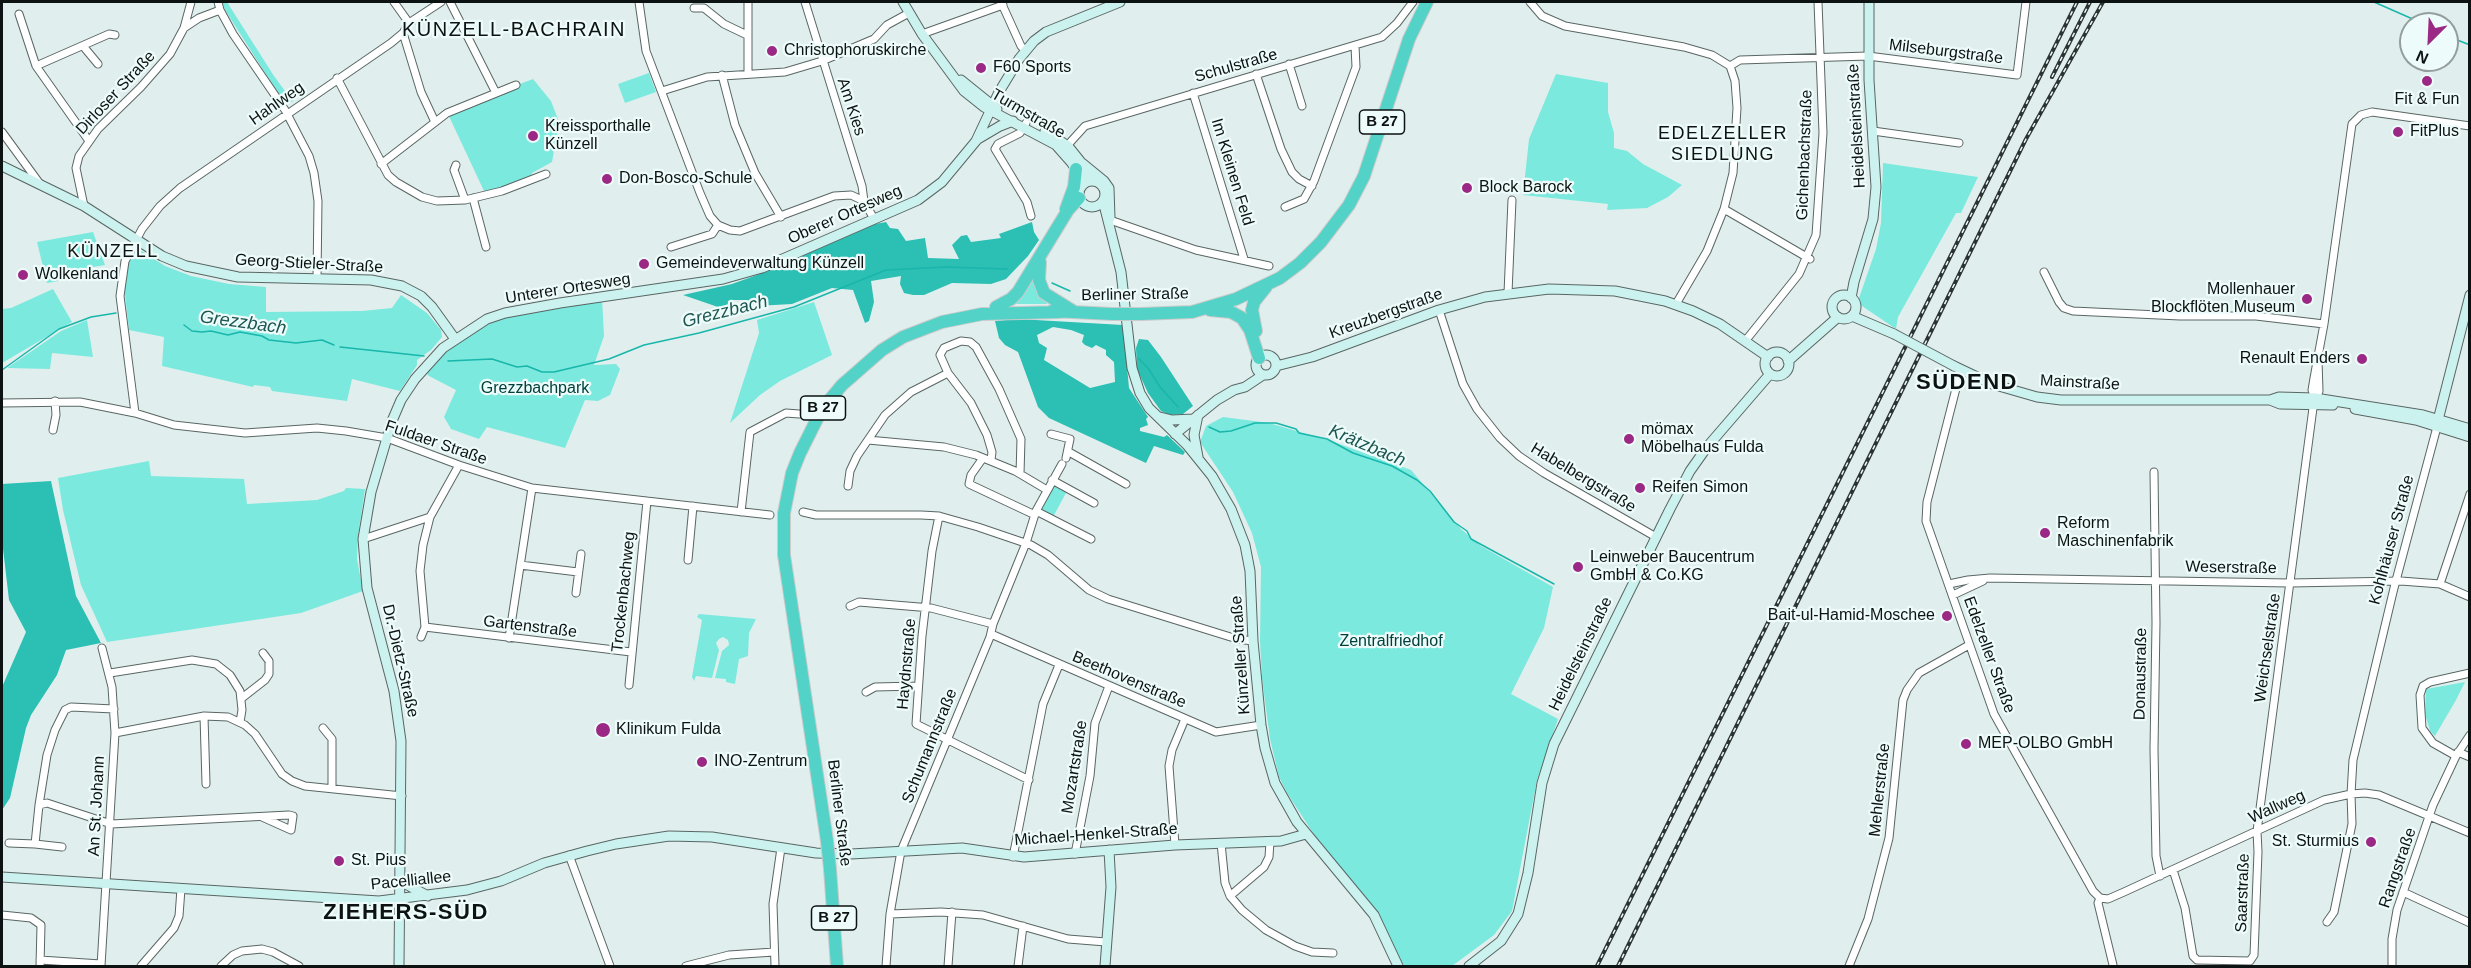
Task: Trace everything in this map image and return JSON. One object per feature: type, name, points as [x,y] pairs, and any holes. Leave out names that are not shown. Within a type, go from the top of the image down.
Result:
[{"type":"highway","name":"Berliner Straße","points":[[800,666],[795,655],[783,591],[777,537],[783,485],[801,433],[836,383],[879,345],[927,321],[953,313],[996,307],[1076,313],[1176,314],[1203,310],[1236,299],[1269,284],[1314,250],[1337,224],[1356,194],[1372,155],[1409,39],[1426,2]]},
{"type":"highway","points":[[996,307],[1011,299],[1018,292],[1062,222],[1074,187],[1078,165]]},
{"type":"highway","points":[[1062,222],[1085,203]]},
{"type":"highway","points":[[1040,258],[1039,280],[1044,293],[1076,313]]},
{"type":"highway","points":[[1261,364],[1252,310],[1254,302],[1269,284]]},
{"type":"highway","points":[[1203,310],[1231,312],[1242,318],[1250,330],[1261,364]]},
{"type":"highway","name":"Berliner Straße","points":[[837,966],[827,841],[784,555],[784,513],[792,473],[822,409],[861,367],[903,337],[942,322],[982,314],[1060,312]]},
{"type":"main road","name":"Turmstraße","points":[[903,2],[922,34],[964,91],[1013,121],[1025,124]]},
{"type":"main road","points":[[1025,50],[1046,32],[1120,2]]},
{"type":"main road","name":"Heidelsteinstraße","points":[[1848,297],[1873,219],[1876,187],[1868,56],[1869,2]]},
{"type":"main road","name":"Oberer Ortesweg","points":[[671,288],[723,279],[762,268],[930,192],[947,177],[976,141],[1025,50]]},
{"type":"main road","name":"Turmstraße","points":[[992,108],[1025,124],[1065,148],[1092,181]]},
{"type":"main road","points":[[976,141],[1013,121]]},
{"type":"main road","name":"Turmstraße","points":[[1078,165],[1082,185]]},
{"type":"main road","points":[[1078,165],[1104,181],[1109,188],[1111,227]]},
{"type":"main road","name":"Georg-Stieler-Straße","points":[[2,166],[84,206],[176,262],[238,277],[371,280],[402,286],[421,296],[432,307],[455,339]]},
{"type":"main road","points":[[1092,181],[1098,182],[1104,188],[1106,196],[1104,201],[1111,227],[1085,203],[1082,185],[1092,181]]},
{"type":"main road","points":[[1085,203],[1104,201]]},
{"type":"main road","name":"Künzeller Straße","points":[[1111,227],[1124,290],[1137,386],[1145,403],[1197,457],[1222,492],[1245,545],[1250,572],[1253,641],[1261,725],[1275,783],[1306,834],[1368,906],[1379,923],[1398,966]]},
{"type":"main road","name":"Unterer Ortesweg","points":[[387,438],[397,408],[410,386],[432,359],[455,339],[487,319],[505,313],[560,303],[671,288]]},
{"type":"main road","name":"Kreuzbergstraße","points":[[1175,434],[1234,390],[1261,364],[1271,374],[1276,366],[1312,357],[1439,310],[1508,293],[1549,289],[1604,290],[1641,294],[1677,304],[1712,319],[1768,357]]},
{"type":"main road","name":"Kohlhäuser Straße","points":[[2438,423],[2469,295]]},
{"type":"main road","points":[[1848,297],[1856,303],[1854,313],[1847,319],[1836,314],[1833,306],[1835,300],[1848,297]]},
{"type":"main road","name":"Mainstraße","points":[[1854,313],[1992,384],[2022,394],[2061,400],[2270,400],[2279,398],[2314,401],[2469,429]]},
{"type":"main road","points":[[1786,359],[1836,314]]},
{"type":"main road","points":[[1776,353],[1786,359],[1788,369],[1783,374],[1776,376],[1770,374],[1765,364],[1768,357],[1776,353]]},
{"type":"main road","points":[[1261,364],[1274,360],[1276,366]]},
{"type":"main road","name":"Heidelsteinstraße","points":[[1469,966],[1501,941],[1518,914],[1528,873],[1542,783],[1551,752],[1570,708],[1656,537],[1686,478],[1707,447],[1770,374]]},
{"type":"main road","points":[[1158,417],[1172,420],[1196,417],[1194,435],[1197,457]]},
{"type":"main road","name":"Mainstraße","points":[[2438,423],[2469,437]]},
{"type":"main road","name":"Dr.-Dietz-Straße","points":[[387,438],[366,513],[363,539],[367,588],[389,668],[399,720],[402,796],[398,880],[399,966]]},
{"type":"main road","name":"Michael-Henkel-Straße","points":[[816,853],[962,848],[1013,857],[1175,845],[1270,842],[1292,840],[1306,834]]},
{"type":"main road","name":"Pacelliallee","points":[[2,877],[374,901],[430,896],[493,883],[570,855],[616,844],[677,836],[712,837],[816,853]]},
{"type":"main road","points":[[1104,966],[1111,887],[1109,850]]},
{"type":"main road","points":[[398,880],[413,890],[430,896]]},
{"type":"street","name":"Dirloser Straße","points":[[84,206],[76,168],[79,156],[89,141],[160,66],[184,28],[190,2]]},
{"type":"street","points":[[218,2],[233,34],[287,113],[303,144],[314,173],[318,201],[317,279]]},
{"type":"street","points":[[394,2],[408,23],[441,2]]},
{"type":"street","points":[[450,2],[496,93]]},
{"type":"street","points":[[636,2],[646,51],[700,193],[710,216],[718,225],[730,230],[741,231],[834,196],[851,195],[864,201]]},
{"type":"street","points":[[748,2],[748,74]]},
{"type":"street","name":"Am Kies","points":[[805,2],[862,186],[864,201],[874,219]]},
{"type":"street","name":"Schulstraße","points":[[1065,148],[1085,126],[1382,37],[1397,23],[1413,2]]},
{"type":"street","points":[[1530,2],[1542,16],[1565,26],[1684,47],[1712,56],[1730,66],[1735,81],[1736,138],[1733,173],[1724,209],[1707,251],[1677,304]]},
{"type":"street","name":"Gichenbachstraße","points":[[1746,340],[1799,274],[1809,258],[1816,235],[1822,133],[1818,2]]},
{"type":"street","name":"Milseburgstraße","points":[[1868,56],[2017,75],[2026,2]]},
{"type":"street","points":[[922,34],[1002,3],[1021,46],[1025,50]]},
{"type":"street","points":[[694,8],[704,8],[724,24],[747,35]]},
{"type":"street","points":[[184,28],[199,18],[220,10]]},
{"type":"street","points":[[662,91],[707,77],[785,72],[822,61],[874,39],[887,25],[909,13]]},
{"type":"street","points":[[18,14],[36,66],[89,141]]},
{"type":"street","name":"Hahlweg","points":[[135,413],[120,296],[122,273],[136,238],[168,198],[403,33],[408,23]]},
{"type":"street","points":[[403,33],[422,92],[435,122]]},
{"type":"street","points":[[36,66],[109,34],[116,35]]},
{"type":"street","points":[[83,46],[98,64]]},
{"type":"street","points":[[1285,207],[1305,199],[1312,186],[1356,67],[1355,46]]},
{"type":"street","points":[[1730,66],[1740,60],[1868,56]]},
{"type":"street","points":[[1289,64],[1302,106]]},
{"type":"street","points":[[1256,74],[1269,118],[1288,164],[1299,179],[1312,186]]},
{"type":"street","points":[[722,75],[735,125],[751,163],[781,217]]},
{"type":"street","points":[[337,78],[381,165],[396,182],[422,196],[437,201],[469,199],[502,191],[546,174]]},
{"type":"street","points":[[381,165],[435,122],[460,106],[516,85]]},
{"type":"street","name":"Im Kleinen Feld","points":[[1193,93],[1244,259]]},
{"type":"street","name":"Weichselstraße","points":[[2257,831],[2314,401],[2312,390],[2324,324],[2352,124],[2359,116],[2372,112],[2469,126]]},
{"type":"street","points":[[1025,124],[1020,134],[998,144],[995,148],[1027,202],[1031,216]]},
{"type":"street","points":[[2,132],[40,184]]},
{"type":"street","points":[[1873,132],[1959,142]]},
{"type":"street","points":[[456,165],[454,170],[469,199],[486,247]]},
{"type":"street","points":[[1508,293],[1512,200]]},
{"type":"street","points":[[1724,209],[1809,258]]},
{"type":"street","points":[[671,247],[712,234],[718,225]]},
{"type":"street","points":[[1111,227],[1124,226]]},
{"type":"street","points":[[1111,227],[1124,226],[1196,250],[1269,266]]},
{"type":"street","points":[[2044,272],[2059,302],[2064,308],[2073,311],[2180,316],[2256,316],[2324,324]]},
{"type":"street","name":"Habelbergstraße","points":[[1439,310],[1463,384],[1477,409],[1500,438],[1536,468],[1656,537]]},
{"type":"street","points":[[1020,474],[1021,439],[999,389],[970,342],[961,341],[942,349],[940,355],[948,373],[971,403],[983,426],[992,452],[970,476],[969,484],[1091,539]]},
{"type":"street","name":"Edelzeller Straße","points":[[1957,367],[1925,515],[1984,692],[2093,891],[2100,898],[2098,903],[2112,965]]},
{"type":"street","points":[[848,486],[850,471],[885,416],[911,392],[948,373]]},
{"type":"street","points":[[53,430],[56,415],[55,401]]},
{"type":"street","name":"Fuldaer Straße","points":[[2,403],[80,402],[135,413],[174,425],[244,433],[317,429],[387,438],[459,465],[532,488],[770,515]]},
{"type":"street","points":[[741,512],[750,432],[786,413],[800,414]]},
{"type":"street","name":"Kohlhäuser Straße","points":[[2327,922],[2334,912],[2352,824],[2353,760],[2396,582],[2438,423]]},
{"type":"street","points":[[1051,434],[1070,439],[1065,458],[1126,484]]},
{"type":"street","points":[[868,440],[944,447],[987,459],[1020,474],[1047,490]]},
{"type":"street","name":"Schumannstraße","points":[[886,966],[890,914],[901,851],[991,634],[1036,513],[1065,458]]},
{"type":"street","points":[[421,637],[425,627],[420,571],[423,545],[430,517],[459,465]]},
{"type":"street","name":"Donaustraße","points":[[2154,472],[2156,580],[2154,749],[2156,856],[2160,876]]},
{"type":"street","points":[[1053,480],[1094,503]]},
{"type":"street","points":[[509,638],[532,488]]},
{"type":"street","points":[[2440,584],[2469,494]]},
{"type":"street","name":"Trockenbachweg","points":[[628,685],[647,501]]},
{"type":"street","points":[[688,560],[693,507]]},
{"type":"street","points":[[803,512],[816,515],[899,513],[939,516],[1026,543],[1048,555],[1089,590],[1108,599],[1238,639],[1253,641]]},
{"type":"street","name":"Haydnstraße","points":[[939,516],[925,608],[917,686],[916,724],[1029,780]]},
{"type":"street","points":[[363,539],[430,517]]},
{"type":"street","points":[[576,593],[581,554]]},
{"type":"street","points":[[520,565],[578,572]]},
{"type":"street","name":"Weserstraße","points":[[1953,595],[1990,579]]},
{"type":"street","name":"Weserstraße","points":[[1949,585],[1968,580],[1990,579],[2396,582],[2440,584],[2469,597]]},
{"type":"street","points":[[850,606],[859,602],[925,608],[993,624]]},
{"type":"street","name":"Gartenstraße","points":[[425,627],[632,652]]},
{"type":"street","name":"Beethovenstraße","points":[[991,634],[1220,733],[1261,725]]},
{"type":"street","name":"Mehlerstraße","points":[[1849,966],[1873,903],[1889,838],[1903,700],[1919,673],[1969,645]]},
{"type":"street","name":"An St. Johann","points":[[101,965],[115,733],[110,673],[102,648]]},
{"type":"street","points":[[242,698],[265,680],[269,674],[270,668],[263,653]]},
{"type":"street","points":[[110,673],[192,660],[206,661],[220,666],[236,682],[242,698],[240,722]]},
{"type":"street","points":[[1013,857],[1043,704],[1059,665]]},
{"type":"street","points":[[2469,674],[2430,682],[2423,686],[2420,695],[2422,728],[2433,742],[2457,754],[2469,757]]},
{"type":"street","points":[[866,692],[875,687],[917,686]]},
{"type":"street","name":"Mozartstraße","points":[[1076,854],[1090,776],[1095,723],[1109,686]]},
{"type":"street","points":[[35,844],[47,754],[64,710],[71,707],[114,709]]},
{"type":"street","points":[[115,733],[217,715],[240,722],[255,735],[282,774],[292,782],[305,786],[402,796]]},
{"type":"street","points":[[204,716],[206,784]]},
{"type":"street","points":[[1175,845],[1168,766],[1185,719]]},
{"type":"street","points":[[323,728],[332,739],[332,788]]},
{"type":"street","name":"Rangstraße","points":[[2392,966],[2394,924],[2403,892],[2430,816],[2457,754],[2469,735]]},
{"type":"street","name":"Wallweg","points":[[2100,898],[2108,899],[2324,801],[2351,794],[2379,795],[2469,833]]},
{"type":"street","points":[[39,805],[47,803],[111,824],[262,817]]},
{"type":"street","name":"Saarstraße","points":[[2173,870],[2186,914],[2193,956],[2197,960],[2250,961],[2254,955],[2257,831]]},
{"type":"street","points":[[1230,896],[1264,867],[1269,857],[1270,842]]},
{"type":"street","points":[[9,843],[62,847]]},
{"type":"street","points":[[1221,843],[1222,868],[1230,896],[1242,910],[1279,938],[1306,950],[1333,954]]},
{"type":"street","points":[[775,966],[773,904],[781,848]]},
{"type":"street","points":[[570,855],[610,966]]},
{"type":"street","points":[[141,966],[174,928],[179,916],[182,889]]},
{"type":"street","points":[[2403,892],[2469,923]]},
{"type":"street","points":[[890,914],[952,912],[983,915],[1068,939],[1106,942]]},
{"type":"street","points":[[948,966],[952,912]]},
{"type":"street","points":[[2,915],[32,918],[38,921],[42,928],[40,963],[101,965]]},
{"type":"street","points":[[1018,966],[1023,926]]},
{"type":"street","points":[[220,966],[242,951],[262,949],[273,952],[299,966]]},
{"type":"street","points":[[686,966],[726,955],[774,952]]},
{"type":"green space","points":[[222,2],[227,2],[274,76],[291,99],[295,100],[289,103],[281,98]]},
{"type":"green space","points":[[649,73],[656,92],[625,103],[618,84]]},
{"type":"green space","points":[[1556,74],[1608,83],[1608,112],[1614,133],[1614,148],[1627,151],[1643,164],[1682,185],[1668,197],[1647,208],[1607,210],[1608,204],[1523,195],[1529,139]]},
{"type":"green space","points":[[533,79],[551,101],[559,122],[552,162],[532,173],[530,182],[482,197],[484,191],[447,112]]},
{"type":"green space","points":[[1883,163],[1978,177],[1961,213],[1956,213],[1898,317],[1896,329],[1858,301],[1876,249],[1881,223]]},
{"type":"green space","points":[[93,232],[105,265],[63,272],[64,280],[47,283],[37,242]]},
{"type":"green space","points":[[140,250],[165,266],[191,276],[229,284],[266,287],[266,312],[362,311],[392,308],[401,295],[427,313],[441,330],[442,337],[431,350],[417,360],[417,365],[400,391],[352,379],[347,401],[272,391],[270,387],[254,385],[253,387],[162,366],[164,337],[129,330],[124,286],[127,265],[134,253]]},
{"type":"green space","points":[[1035,271],[1047,304],[1010,304]]},
{"type":"green space","points":[[53,289],[72,322],[2,363],[2,309],[11,308]]},
{"type":"green space","name":"Grezzbachpark","points":[[602,298],[604,336],[594,365],[616,364],[620,369],[610,395],[598,401],[585,400],[565,448],[487,427],[479,439],[451,429],[444,417],[456,390],[429,376],[423,370],[487,319]]},
{"type":"green space","points":[[814,302],[832,355],[780,381],[760,395],[730,423],[759,333],[757,320]]},
{"type":"green space","points":[[87,320],[93,357],[52,353],[50,369],[7,368],[61,331]]},
{"type":"green space","name":"Zentralfriedhof","points":[[1223,417],[1269,423],[1334,442],[1411,470],[1461,529],[1481,546],[1553,587],[1544,628],[1511,694],[1558,719],[1537,780],[1512,911],[1494,935],[1452,966],[1404,966],[1375,909],[1315,836],[1279,777],[1270,739],[1262,678],[1261,567],[1252,533],[1233,492],[1200,442],[1206,426]]},
{"type":"green space","points":[[149,461],[151,476],[244,479],[247,504],[317,500],[344,491],[346,488],[365,489],[357,559],[363,591],[301,613],[107,642],[81,585],[63,510],[58,478]]},
{"type":"green space","points":[[1053,484],[1067,491],[1052,519],[1038,512]]},
{"type":"green space","points":[[699,614],[756,619],[749,633],[748,656],[739,659],[735,684],[726,682],[726,679],[715,678],[722,651],[729,645],[728,640],[723,637],[716,643],[719,650],[712,678],[696,676],[694,681],[692,677],[702,620],[697,617]]},
{"type":"green space","points":[[2465,682],[2435,736],[2430,731],[2425,714],[2426,689]]},
{"type":"shaded area","points":[[886,222],[890,228],[898,229],[906,241],[925,238],[928,258],[959,259],[952,245],[961,236],[967,235],[971,242],[1001,238],[999,234],[1032,222],[1039,240],[1028,256],[1006,279],[991,284],[952,283],[924,295],[913,295],[904,293],[900,284],[901,276],[871,281],[874,302],[869,321],[865,323],[853,290],[832,288],[792,304],[756,306],[748,300],[733,300],[726,306],[718,307],[683,295],[732,284],[768,271],[875,224]]},
{"type":"shaded area","points":[[1018,319],[1123,325],[1129,388],[1148,417],[1146,419],[1148,425],[1140,428],[1140,431],[1164,437],[1167,435],[1185,452],[1183,455],[1154,446],[1146,463],[1049,418],[1038,407],[1018,352],[1005,345],[999,338],[995,321]],"holes":[[[1053,327],[1084,335],[1082,342],[1085,345],[1092,348],[1096,345],[1106,350],[1106,355],[1114,362],[1115,382],[1090,388],[1044,360],[1047,348],[1039,343],[1037,335]]]},
{"type":"shaded area","points":[[1139,339],[1148,340],[1193,406],[1183,414],[1170,415],[1161,411],[1148,393],[1137,369],[1136,348]]},
{"type":"shaded area","points":[[51,481],[76,596],[101,643],[66,650],[57,675],[31,715],[10,798],[2,810],[2,687],[26,632],[9,600],[2,540],[2,484]]},
{"type":"waterway","points":[[2374,2],[2399,13]]},
{"type":"waterway","points":[[2459,41],[2470,45]]},
{"type":"waterway","name":"Grezzbach","points":[[448,361],[492,359],[517,367],[527,366],[542,372],[554,372],[609,359],[644,345],[699,333],[794,307],[886,270],[946,267],[1007,269]]},
{"type":"waterway","name":"Krätzbach","points":[[1052,283],[1070,291]]},
{"type":"waterway","name":"Grezzbach","points":[[2,370],[59,329],[91,317],[116,313]]},
{"type":"waterway","name":"Grezzbach","points":[[184,325],[192,331],[211,331],[228,335],[240,332],[262,336],[269,340],[296,343],[322,340],[334,345]]},
{"type":"waterway","name":"Grezzbach","points":[[340,347],[424,356]]},
{"type":"waterway","name":"Krätzbach","points":[[1138,358],[1178,407]]},
{"type":"waterway","name":"Krätzbach","points":[[1209,427],[1220,432],[1255,423],[1276,423],[1296,429],[1299,433],[1327,439],[1353,453],[1392,466],[1417,480],[1430,491],[1454,522],[1467,531],[1471,539],[1554,584]]},
{"type":"railway","points":[[1597,966],[2077,2]]},
{"type":"railway","points":[[2052,77],[2090,2]]},
{"type":"railway","points":[[1618,966],[2026,139],[2103,2]]},
{"type":"place","name":"Christophoruskirche","points":[[772,51]]},
{"type":"place","name":"F60 Sports","points":[[981,68]]},
{"type":"place","name":"Fit & Fun","points":[[2427,81]]},
{"type":"place","name":"FitPlus","points":[[2398,132]]},
{"type":"place","name":"Kreissporthalle Künzell","points":[[533,136]]},
{"type":"place","name":"Don-Bosco-Schule","points":[[607,179]]},
{"type":"place","name":"Block Barock","points":[[1467,188]]},
{"type":"place","name":"Gemeindeverwaltung Künzell","points":[[644,264]]},
{"type":"place","name":"Wolkenland","points":[[23,275]]},
{"type":"place","name":"Mollenhauer Blockflöten Museum","points":[[2307,299]]},
{"type":"place","name":"Renault Enders","points":[[2362,359]]},
{"type":"place","name":"mömax Möbelhaus Fulda","points":[[1629,439]]},
{"type":"place","name":"Reifen Simon","points":[[1640,488]]},
{"type":"place","name":"Reform Maschinenfabrik","points":[[2045,533]]},
{"type":"place","name":"Leinweber Baucentrum GmbH & Co.KG","points":[[1578,567]]},
{"type":"place","name":"Bait-ul-Hamid-Moschee","points":[[1947,616]]},
{"type":"place","name":"Klinikum Fulda","points":[[603,730]]},
{"type":"place","name":"MEP-OLBO GmbH","points":[[1966,744]]},
{"type":"place","name":"INO-Zentrum","points":[[702,762]]},
{"type":"place","name":"St. Sturmius","points":[[2371,842]]},
{"type":"place","name":"St. Pius","points":[[339,861]]},
{"type":"district","name":"KÜNZELL-BACHRAIN","points":[[514,30]]},
{"type":"district","name":"EDELZELLER SIEDLUNG","points":[[1723,144]]},
{"type":"district","name":"KÜNZELL","points":[[113,252]]},
{"type":"district","name":"SÜDEND","points":[[1967,383]]},
{"type":"district","name":"ZIEHERS-SÜD","points":[[406,913]]}]
